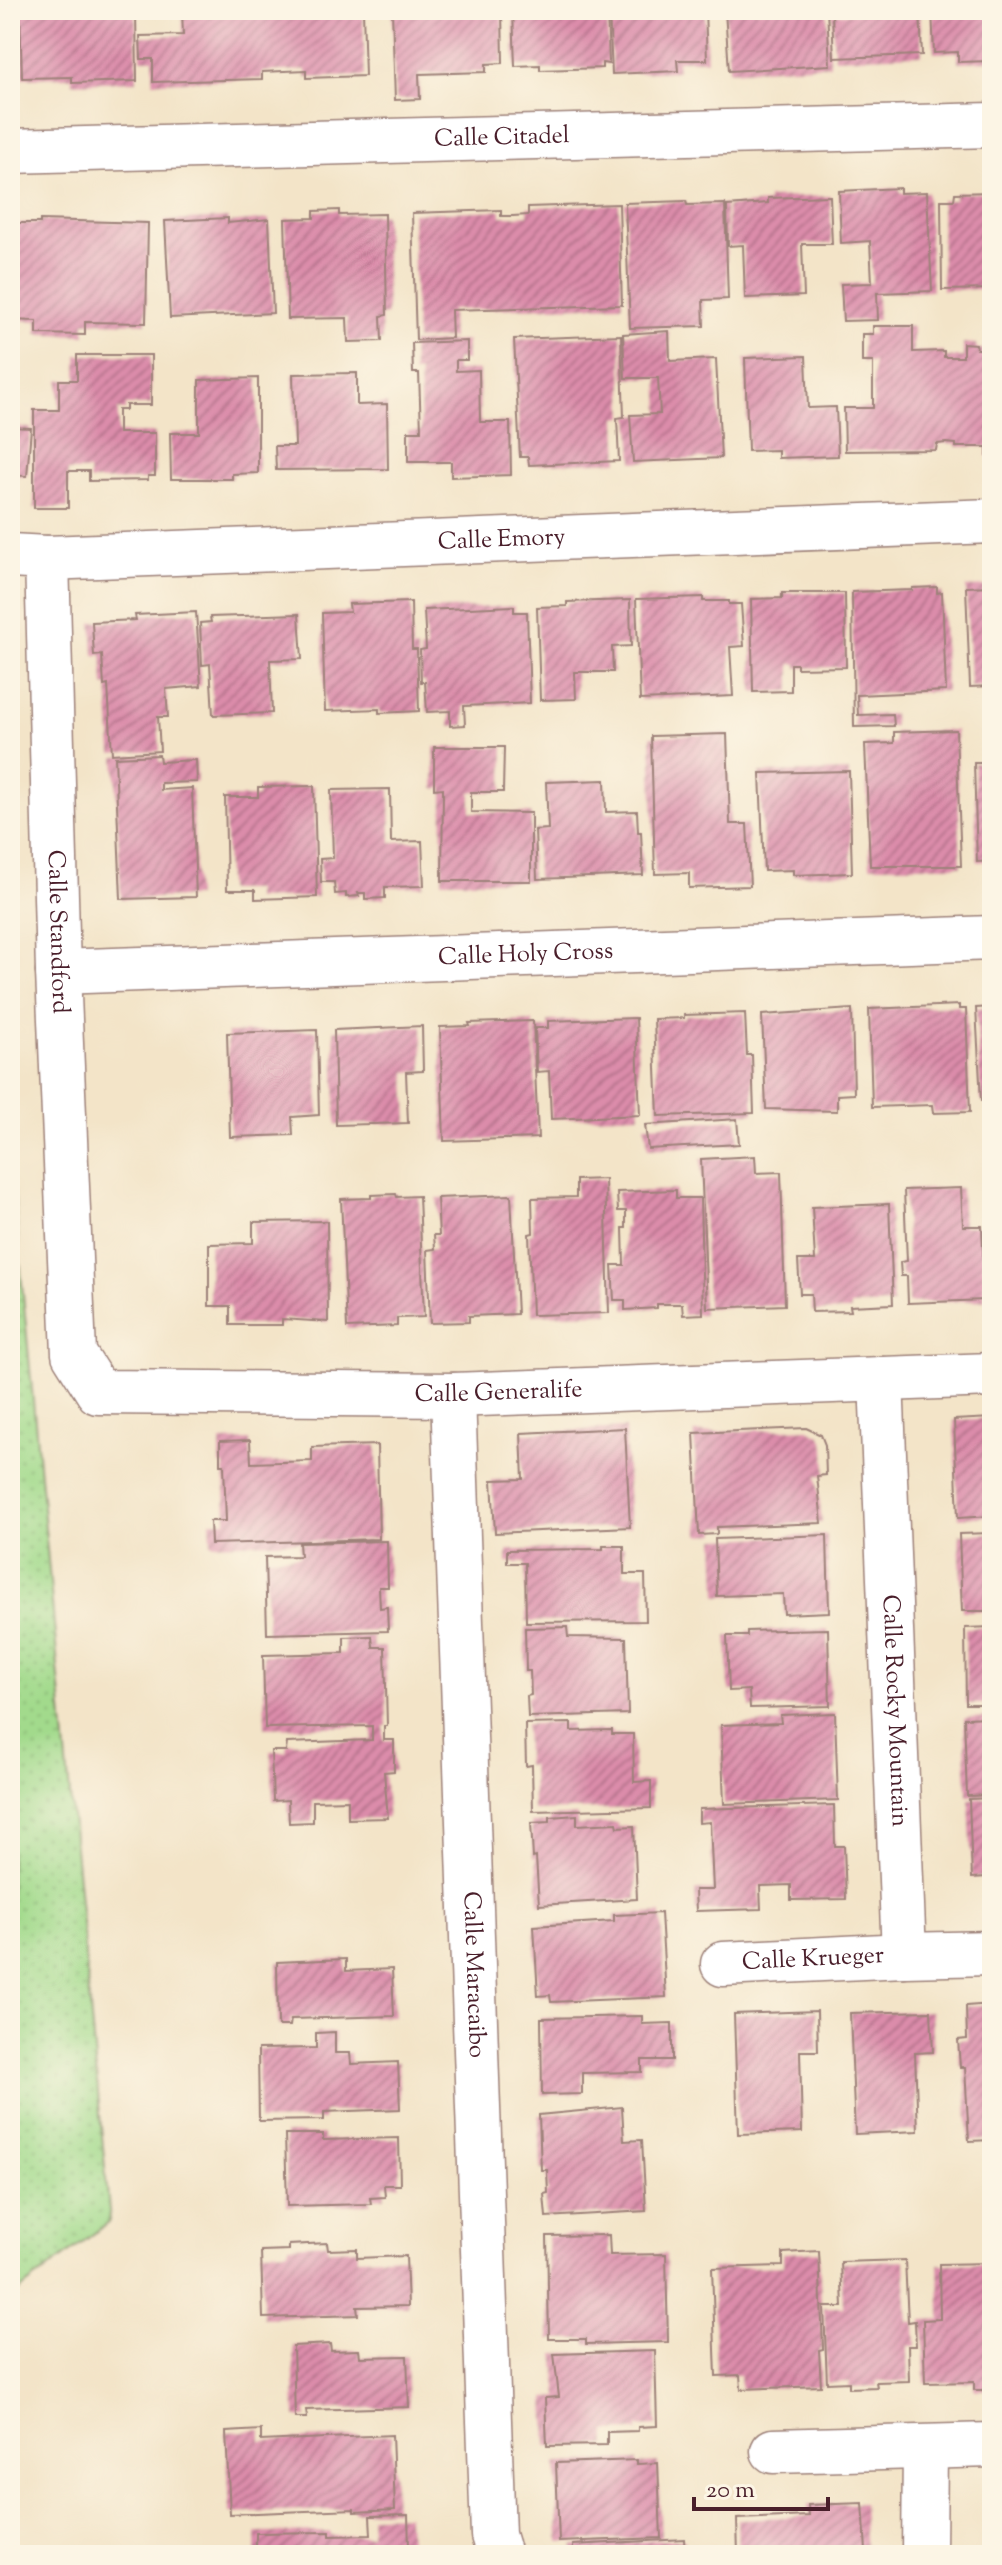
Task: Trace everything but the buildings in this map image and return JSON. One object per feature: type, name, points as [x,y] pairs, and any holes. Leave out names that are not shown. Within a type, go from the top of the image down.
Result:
[{"type":"street","name":"Calle Citadel","points":[[10,151],[992,125]]},
{"type":"street","name":"Calle Emory","points":[[28,557],[992,521]]},
{"type":"street","name":"Calle Standford","points":[[28,557],[58,972],[72,1306]]},
{"type":"street","name":"Calle Holy Cross","points":[[58,972],[992,938]]},
{"type":"street","name":"Calle Generalife","points":[[72,1306],[74,1354],[98,1392],[453,1395],[992,1375]]},
{"type":"street","name":"Calle Rocky Mountain","points":[[881,1379],[904,1955]]},
{"type":"street","name":"Calle Maracaibo","points":[[453,1395],[493,2535],[499,2555]]},
{"type":"street","points":[[904,1955],[992,1953]]},
{"type":"street","name":"Calle Krueger","points":[[723,1964],[904,1955]]},
{"type":"street","points":[[773,2451],[992,2445]]},
{"type":"street","points":[[924,2555],[925,2448]]},
{"type":"green space","points":[[10,1155],[110,2221],[10,2298]]}]
